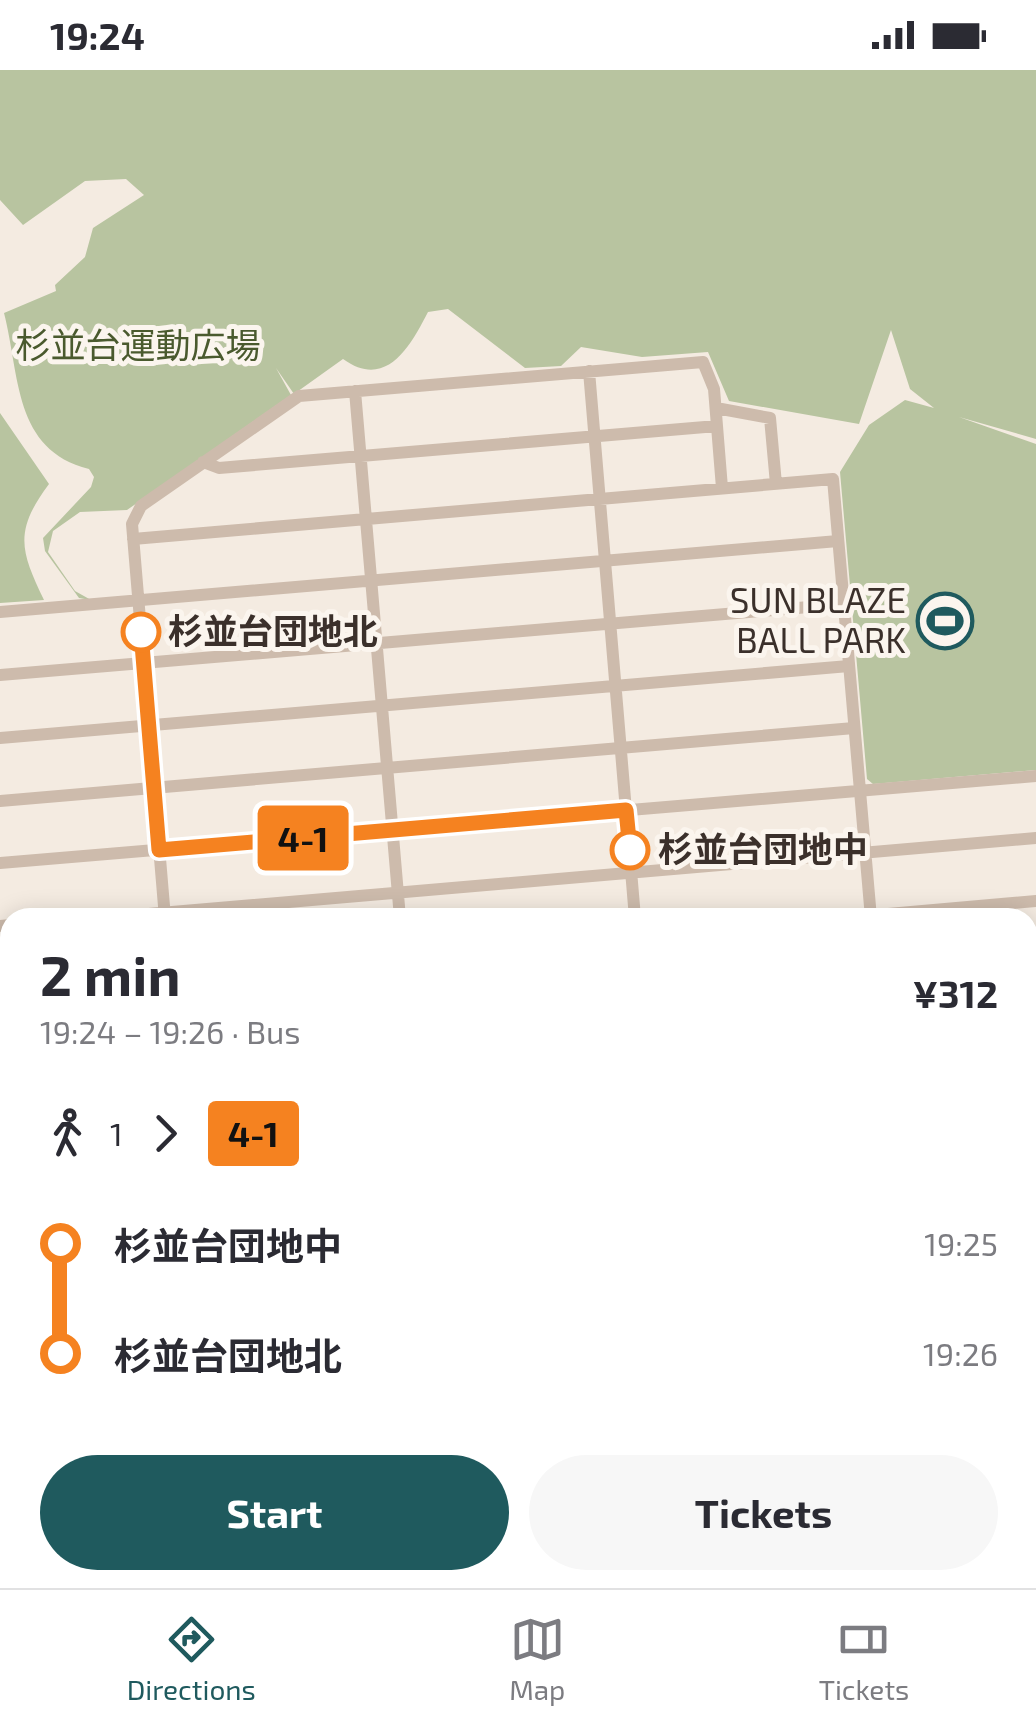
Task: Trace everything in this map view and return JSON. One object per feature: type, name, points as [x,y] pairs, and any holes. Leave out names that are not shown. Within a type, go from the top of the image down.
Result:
[{"type":"street","points":[[164,908],[133,538],[136,511],[296,398],[703,362],[716,408],[722,488]]},
{"type":"street","points":[[589,372],[634,908]]},
{"type":"street","points":[[356,391],[399,908]]},
{"type":"street","points":[[716,408],[770,418],[776,484]]},
{"type":"street","points":[[203,462],[220,468],[718,426]]},
{"type":"street","points":[[133,538],[833,479],[870,908]]},
{"type":"street","points":[[0,612],[838,541]]},
{"type":"street","points":[[0,675],[844,604]]},
{"type":"street","points":[[0,738],[849,666]]},
{"type":"street","points":[[0,801],[854,728]]},
{"type":"street","points":[[0,864],[1036,776]]},
{"type":"street","points":[[236,908],[1036,838]]},
{"type":"street","points":[[959,908],[1036,901]]},
{"type":"green space","name":"杉並台運動広場","points":[[0,70],[1036,70],[1036,439],[959,417],[1036,444],[1036,770],[873,784],[867,779],[840,472],[869,425],[905,400],[934,408],[910,389],[891,330],[859,424],[729,401],[708,352],[642,357],[581,347],[561,366],[525,368],[448,309],[428,312],[405,350],[384,367],[372,370],[343,359],[294,394],[276,368],[291,395],[127,510],[80,512],[53,531],[48,552],[75,591],[91,600],[79,598],[45,551],[43,538],[91,487],[94,477],[89,469],[64,459],[46,445],[33,428],[18,385],[4,313],[56,291],[55,285],[85,257],[93,228],[144,195],[126,179],[85,181],[23,225],[0,200]]},
{"type":"green space","points":[[0,413],[49,484],[30,515],[24,541],[44,600],[0,603]]},
{"type":"bus line","name":"4-1","points":[[141,632],[159,850],[626,810],[630,850]]},
{"type":"place","name":"SUN BLAZE BALL PARK","points":[[945,621]]},
{"type":"place","name":"杉並台団地北","points":[[141,632]]},
{"type":"place","name":"杉並台団地中","points":[[630,850]]}]
